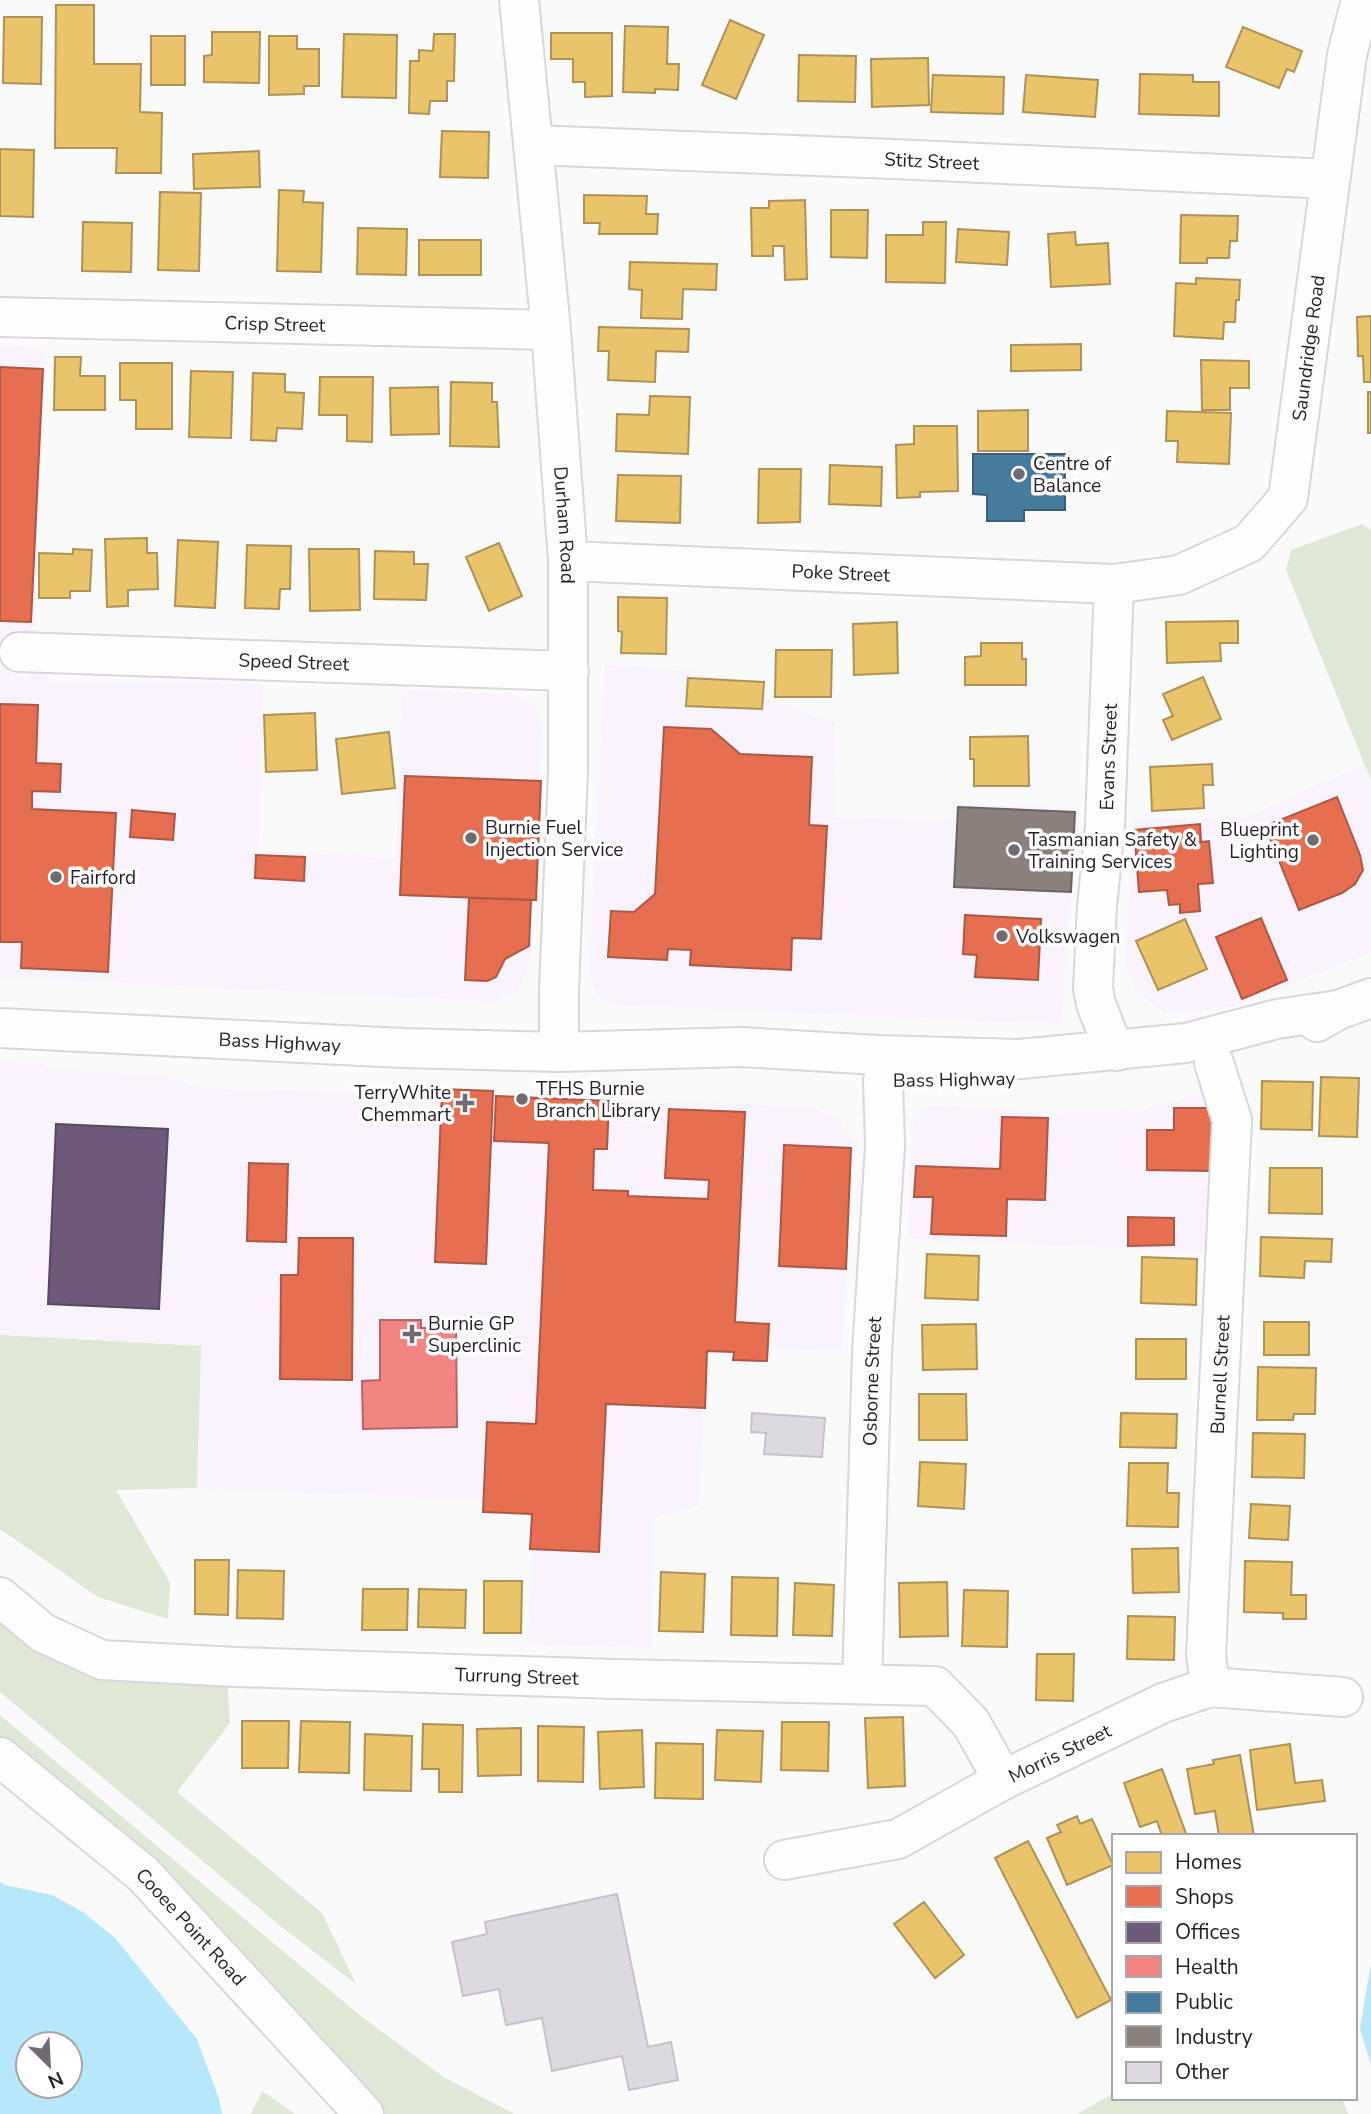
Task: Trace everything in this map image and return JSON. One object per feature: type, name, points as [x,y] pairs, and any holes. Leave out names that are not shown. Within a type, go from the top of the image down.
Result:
[{"type":"main road","name":"Durham Road","points":[[512,0],[533,145],[551,330],[568,562],[569,771],[559,989],[559,1052]]},
{"type":"main road","name":"Saundridge Road","points":[[1114,584],[1179,575],[1249,543],[1288,498],[1347,55],[1361,0]]},
{"type":"main road","name":"Stitz Street","points":[[533,145],[1330,179]]},
{"type":"main road","name":"Crisp Street","points":[[0,317],[551,330]]},
{"type":"main road","name":"Poke Street","points":[[568,562],[1114,584]]},
{"type":"main road","name":"Evans Street","points":[[1114,584],[1105,825],[1093,988],[1096,1004],[1117,1051]]},
{"type":"main road","name":"Speed Street","points":[[19,652],[569,670]]},
{"type":"main road","name":"Bass Highway","points":[[0,1028],[403,1048],[559,1052],[742,1047],[878,1055],[1020,1059],[1186,1043],[1277,1019],[1354,1004]]},
{"type":"main road","name":"Bass Highway","points":[[559,1052],[688,1069],[883,1080],[1125,1077],[1214,1063],[1283,1040],[1354,1004]]},
{"type":"main road","name":"Burnell Street","points":[[1210,1687],[1206,1654],[1232,1120],[1214,1063]]},
{"type":"main road","name":"Osborne Street","points":[[862,1684],[872,1352],[885,1146],[883,1080]]},
{"type":"main road","name":"Turrung Street","points":[[0,1597],[43,1633],[102,1660],[616,1679],[935,1686],[971,1723],[1003,1780]]},
{"type":"main road","name":"Morris Street","points":[[784,1860],[898,1839],[1003,1780],[1163,1703],[1210,1687],[1343,1697]]},
{"type":"main road","name":"Cooee Point Road","points":[[0,1757],[144,1874],[364,2114]]},
{"type":"shaded area","points":[[0,347],[45,348],[34,627],[50,683],[263,683],[259,850],[396,858],[402,690],[508,694],[536,708],[542,730],[530,964],[518,990],[497,1002],[0,977]]},
{"type":"shaded area","points":[[605,664],[690,671],[835,723],[833,817],[950,821],[954,804],[1077,808],[1061,1024],[615,1005],[597,996],[589,971]]},
{"type":"shaded area","points":[[1365,764],[1371,780],[1371,952],[1232,1007],[1164,1013],[1136,991],[1125,964],[1135,819],[1246,817]]},
{"type":"shaded area","points":[[0,1062],[40,1064],[55,1070],[152,1074],[203,1088],[810,1106],[836,1118],[854,1143],[842,1351],[706,1346],[699,1506],[653,1518],[652,1648],[528,1644],[534,1502],[197,1488],[201,1346],[0,1335]]},
{"type":"shaded area","points":[[1205,1093],[1214,1107],[1204,1252],[908,1239],[911,1132],[917,1116],[931,1106],[1050,1113],[1137,1111]]},
{"type":"green space","points":[[1362,524],[1371,530],[1371,780],[1286,570],[1291,550]]},
{"type":"green space","points":[[0,1335],[201,1346],[197,1488],[116,1490],[170,1583],[168,1619],[98,1597],[0,1529]]},
{"type":"green space","points":[[0,1614],[227,1680],[230,1723],[177,1792],[322,1913],[356,1984],[283,1928],[0,1692]]},
{"type":"green space","points":[[0,1715],[362,2017],[445,2078],[515,2114],[381,2114],[0,1748]]},
{"type":"green space","points":[[262,2091],[295,2114],[251,2114]]},
{"type":"green space","points":[[1112,2094],[1112,2100],[1343,2100],[1348,2114],[1077,2114]]},
{"type":"water","points":[[0,1882],[52,1895],[83,1912],[115,1938],[197,2039],[222,2114],[0,2114]]},
{"type":"water","points":[[1371,1964],[1371,2065],[1360,2029]]},
{"type":"building: Homes","points":[[56,5],[94,5],[94,64],[141,64],[140,112],[162,113],[161,173],[116,173],[117,148],[55,148]]},
{"type":"building: Homes","points":[[4,17],[42,17],[41,84],[3,83]]},
{"type":"building: Homes","points":[[730,20],[764,35],[736,99],[702,85]]},
{"type":"building: Homes","points":[[625,26],[668,27],[667,64],[679,64],[678,90],[655,89],[655,93],[623,92]]},
{"type":"building: Homes","points":[[1243,27],[1302,51],[1294,72],[1287,69],[1279,88],[1226,67]]},
{"type":"building: Homes","points":[[212,32],[260,32],[259,83],[204,82],[204,56],[212,55]]},
{"type":"building: Homes","points":[[551,33],[612,33],[612,96],[585,97],[585,82],[573,82],[573,59],[551,59]]},
{"type":"building: Homes","points":[[344,34],[397,35],[396,98],[342,97]]},
{"type":"building: Homes","points":[[434,34],[455,34],[454,81],[447,81],[447,101],[430,101],[429,114],[409,113],[410,61],[419,61],[419,50],[433,51]]},
{"type":"building: Homes","points":[[151,36],[185,36],[185,85],[151,85]]},
{"type":"building: Homes","points":[[269,36],[297,36],[297,49],[319,49],[319,86],[304,86],[304,94],[269,95]]},
{"type":"building: Homes","points":[[799,55],[856,56],[855,102],[798,101]]},
{"type":"building: Homes","points":[[928,58],[929,105],[872,107],[871,59]]},
{"type":"building: Homes","points":[[1140,74],[1193,75],[1193,82],[1219,82],[1219,116],[1139,114]]},
{"type":"building: Homes","points":[[933,75],[1004,77],[1003,114],[931,112]]},
{"type":"building: Homes","points":[[1026,75],[1098,80],[1095,117],[1023,112]]},
{"type":"building: Homes","points":[[442,131],[489,132],[488,178],[440,177]]},
{"type":"building: Homes","points":[[0,149],[34,150],[33,217],[0,216]]},
{"type":"building: Homes","points":[[259,151],[260,187],[194,189],[193,154]]},
{"type":"building: Homes","points":[[279,190],[304,191],[303,202],[323,203],[321,272],[277,271]]},
{"type":"building: Homes","points":[[160,192],[201,193],[199,271],[158,270]]},
{"type":"building: Homes","points":[[584,195],[647,196],[646,214],[658,214],[657,234],[599,234],[600,223],[584,223]]},
{"type":"building: Homes","points":[[805,200],[807,279],[785,280],[784,246],[773,246],[773,256],[752,256],[751,208],[769,208],[769,201]]},
{"type":"building: Homes","points":[[831,210],[868,210],[867,258],[831,257]]},
{"type":"building: Homes","points":[[1181,215],[1238,216],[1237,241],[1230,241],[1229,258],[1207,258],[1207,263],[1180,263]]},
{"type":"building: Homes","points":[[83,222],[132,223],[131,272],[82,271]]},
{"type":"building: Homes","points":[[923,222],[946,222],[945,283],[886,282],[886,235],[923,235]]},
{"type":"building: Homes","points":[[358,228],[407,229],[406,275],[357,274]]},
{"type":"building: Homes","points":[[958,229],[1009,232],[1007,265],[956,262]]},
{"type":"building: Homes","points":[[1075,232],[1076,245],[1108,243],[1110,284],[1051,287],[1048,234]]},
{"type":"building: Homes","points":[[419,240],[481,240],[481,275],[419,275]]},
{"type":"building: Homes","points":[[630,262],[717,264],[716,290],[683,289],[682,319],[641,318],[642,290],[629,289]]},
{"type":"building: Homes","points":[[1196,278],[1240,280],[1235,322],[1224,322],[1223,339],[1174,336],[1176,283],[1196,284]]},
{"type":"building: Homes","points":[[1371,316],[1371,382],[1364,382],[1363,356],[1358,356],[1357,317]]},
{"type":"building: Homes","points":[[599,327],[689,329],[688,352],[656,351],[655,382],[608,380],[609,351],[598,351]]},
{"type":"building: Homes","points":[[1081,344],[1081,370],[1011,371],[1011,345]]},
{"type":"building: Homes","points":[[55,357],[81,357],[80,376],[105,376],[105,410],[54,410]]},
{"type":"building: Homes","points":[[1201,360],[1249,361],[1249,388],[1230,388],[1230,410],[1202,410]]},
{"type":"building: Homes","points":[[120,363],[172,363],[172,429],[136,429],[136,400],[120,400]]},
{"type":"building: Homes","points":[[191,371],[233,372],[231,438],[189,437]]},
{"type":"building: Homes","points":[[253,373],[285,374],[285,392],[304,393],[302,429],[277,428],[276,441],[251,440]]},
{"type":"building: Homes","points":[[320,377],[373,377],[372,442],[347,441],[347,415],[319,415]]},
{"type":"building: Homes","points":[[451,382],[492,383],[492,402],[497,402],[499,447],[450,446]]},
{"type":"building: Homes","points":[[438,387],[439,434],[391,435],[390,388]]},
{"type":"building: Homes","points":[[1368,392],[1371,392],[1371,433],[1368,433]]},
{"type":"building: Homes","points":[[650,396],[690,397],[688,454],[616,451],[617,414],[649,415]]},
{"type":"building: Homes","points":[[1028,410],[1028,451],[978,451],[978,411]]},
{"type":"building: Homes","points":[[1167,411],[1231,413],[1229,464],[1177,462],[1178,441],[1166,441]]},
{"type":"building: Homes","points":[[914,426],[957,426],[958,491],[920,492],[920,497],[897,498],[896,445],[914,444]]},
{"type":"building: Homes","points":[[830,465],[882,467],[881,506],[829,504]]},
{"type":"building: Homes","points":[[759,469],[801,469],[800,522],[758,523]]},
{"type":"building: Homes","points":[[618,475],[681,476],[680,523],[616,521]]},
{"type":"building: Homes","points":[[147,538],[147,553],[157,553],[158,589],[128,590],[128,606],[107,607],[105,539]]},
{"type":"building: Homes","points":[[178,540],[218,542],[215,608],[175,606]]},
{"type":"building: Homes","points":[[499,543],[522,596],[489,611],[466,557]]},
{"type":"building: Homes","points":[[247,545],[291,546],[290,589],[280,589],[279,609],[245,608]]},
{"type":"building: Homes","points":[[73,549],[92,550],[90,591],[70,591],[70,598],[39,598],[39,553],[73,554]]},
{"type":"building: Homes","points":[[309,549],[359,549],[360,610],[310,611]]},
{"type":"building: Homes","points":[[375,551],[414,552],[414,564],[428,564],[426,600],[374,599]]},
{"type":"building: Homes","points":[[618,597],[667,598],[666,654],[621,653],[622,632],[618,631]]},
{"type":"building: Homes","points":[[1238,621],[1238,643],[1220,643],[1221,661],[1167,663],[1166,622]]},
{"type":"building: Homes","points":[[897,622],[898,673],[854,675],[853,624]]},
{"type":"building: Homes","points":[[981,643],[1022,643],[1022,659],[1026,659],[1026,685],[965,685],[965,657],[981,656]]},
{"type":"building: Homes","points":[[776,650],[832,650],[831,697],[775,697]]},
{"type":"building: Homes","points":[[1203,677],[1221,719],[1172,740],[1163,720],[1173,716],[1163,694]]},
{"type":"building: Homes","points":[[688,678],[764,682],[762,709],[686,706]]},
{"type":"building: Homes","points":[[315,713],[317,770],[266,772],[264,715]]},
{"type":"building: Homes","points":[[389,732],[395,788],[342,794],[336,739]]},
{"type":"building: Homes","points":[[1028,736],[1029,786],[974,786],[974,759],[970,759],[970,737]]},
{"type":"building: Homes","points":[[1212,764],[1213,785],[1203,785],[1204,808],[1152,811],[1150,767]]},
{"type":"building: Homes","points":[[1185,919],[1207,969],[1158,990],[1136,941]]},
{"type":"building: Homes","points":[[1321,1077],[1359,1078],[1357,1137],[1319,1136]]},
{"type":"building: Homes","points":[[1262,1081],[1313,1082],[1312,1130],[1261,1129]]},
{"type":"building: Homes","points":[[1270,1168],[1322,1168],[1322,1214],[1269,1213]]},
{"type":"building: Homes","points":[[1261,1237],[1332,1239],[1331,1262],[1305,1261],[1304,1278],[1260,1276]]},
{"type":"building: Homes","points":[[927,1254],[979,1256],[978,1300],[925,1298]]},
{"type":"building: Homes","points":[[1142,1257],[1197,1259],[1196,1305],[1141,1303]]},
{"type":"building: Homes","points":[[1264,1322],[1309,1322],[1309,1355],[1264,1355]]},
{"type":"building: Homes","points":[[976,1324],[977,1369],[923,1370],[922,1325]]},
{"type":"building: Homes","points":[[1136,1339],[1186,1339],[1186,1379],[1136,1379]]},
{"type":"building: Homes","points":[[1258,1367],[1316,1368],[1315,1414],[1294,1414],[1293,1420],[1257,1420]]},
{"type":"building: Homes","points":[[919,1394],[966,1394],[967,1440],[919,1440]]},
{"type":"building: Homes","points":[[1121,1413],[1177,1414],[1176,1448],[1120,1447]]},
{"type":"building: Homes","points":[[1253,1433],[1305,1434],[1304,1478],[1252,1477]]},
{"type":"building: Homes","points":[[920,1462],[966,1464],[964,1509],[918,1506]]},
{"type":"building: Homes","points":[[1129,1463],[1168,1463],[1167,1493],[1179,1493],[1178,1527],[1127,1526]]},
{"type":"building: Homes","points":[[1251,1504],[1290,1506],[1288,1540],[1249,1538]]},
{"type":"building: Homes","points":[[1178,1548],[1179,1592],[1133,1593],[1132,1549]]},
{"type":"building: Homes","points":[[195,1560],[229,1560],[228,1615],[195,1614]]},
{"type":"building: Homes","points":[[1245,1561],[1292,1562],[1291,1595],[1306,1595],[1306,1619],[1283,1619],[1283,1613],[1244,1612]]},
{"type":"building: Homes","points":[[238,1570],[284,1571],[283,1619],[237,1618]]},
{"type":"building: Homes","points":[[661,1572],[705,1574],[703,1632],[659,1631]]},
{"type":"building: Homes","points":[[732,1577],[778,1578],[777,1636],[731,1635]]},
{"type":"building: Homes","points":[[484,1581],[522,1581],[521,1633],[484,1633]]},
{"type":"building: Homes","points":[[947,1582],[948,1636],[900,1637],[899,1583]]},
{"type":"building: Homes","points":[[795,1583],[834,1585],[832,1636],[793,1635]]},
{"type":"building: Homes","points":[[363,1589],[408,1589],[407,1630],[362,1630]]},
{"type":"building: Homes","points":[[419,1589],[466,1590],[465,1628],[418,1627]]},
{"type":"building: Homes","points":[[964,1590],[1008,1591],[1007,1647],[962,1646]]},
{"type":"building: Homes","points":[[1128,1616],[1175,1617],[1174,1660],[1127,1659]]},
{"type":"building: Homes","points":[[1037,1654],[1074,1654],[1073,1701],[1036,1700]]},
{"type":"building: Homes","points":[[903,1717],[905,1786],[868,1788],[865,1718]]},
{"type":"building: Homes","points":[[242,1721],[289,1721],[288,1768],[242,1768]]},
{"type":"building: Homes","points":[[301,1721],[350,1722],[349,1773],[299,1772]]},
{"type":"building: Homes","points":[[782,1722],[829,1722],[828,1771],[781,1770]]},
{"type":"building: Homes","points":[[423,1724],[463,1725],[462,1792],[439,1792],[439,1769],[422,1769]]},
{"type":"building: Homes","points":[[538,1726],[584,1727],[583,1782],[538,1781]]},
{"type":"building: Homes","points":[[521,1728],[521,1775],[478,1776],[477,1729]]},
{"type":"building: Homes","points":[[642,1730],[644,1787],[600,1789],[598,1732]]},
{"type":"building: Homes","points":[[717,1730],[763,1731],[761,1782],[715,1780]]},
{"type":"building: Homes","points":[[365,1734],[412,1736],[411,1791],[364,1790]]},
{"type":"building: Homes","points":[[656,1743],[703,1744],[703,1799],[655,1798]]},
{"type":"building: Homes","points":[[1290,1744],[1295,1783],[1322,1780],[1325,1801],[1257,1810],[1250,1750]]},
{"type":"building: Homes","points":[[1240,1755],[1254,1834],[1219,1834],[1215,1811],[1195,1814],[1187,1769],[1214,1764],[1213,1760]]},
{"type":"building: Homes","points":[[1162,1769],[1186,1834],[1161,1834],[1157,1821],[1140,1827],[1124,1783]]},
{"type":"building: Homes","points":[[1077,1816],[1080,1824],[1092,1819],[1112,1865],[1067,1885],[1047,1838],[1061,1832],[1057,1825]]},
{"type":"building: Homes","points":[[1028,1841],[1111,2000],[1077,2018],[995,1858]]},
{"type":"building: Homes","points":[[924,1902],[964,1955],[935,1978],[894,1924]]},
{"type":"building: Shops","points":[[0,367],[43,369],[31,622],[0,621]]},
{"type":"building: Shops","name":"Fairford","points":[[0,704],[38,705],[36,763],[61,764],[60,792],[32,791],[32,809],[116,813],[108,972],[21,968],[22,942],[0,942]]},
{"type":"building: Shops","points":[[664,727],[711,729],[740,754],[812,757],[809,825],[827,826],[821,939],[792,938],[791,970],[690,965],[691,950],[668,949],[667,960],[608,957],[611,911],[634,912],[655,894]]},
{"type":"building: Shops","name":"Burnie Fuel Injection Service","points":[[405,776],[541,781],[536,900],[400,895]]},
{"type":"building: Shops","name":"Blueprint Lighting","points":[[1337,797],[1360,855],[1363,870],[1355,884],[1342,893],[1299,910],[1265,826]]},
{"type":"building: Shops","points":[[132,810],[175,814],[173,840],[130,837]]},
{"type":"building: Shops","points":[[1200,824],[1201,842],[1209,841],[1213,883],[1198,884],[1200,911],[1180,913],[1180,904],[1169,905],[1167,890],[1139,892],[1134,830]]},
{"type":"building: Shops","points":[[256,855],[305,857],[304,881],[255,878]]},
{"type":"building: Shops","points":[[469,898],[531,900],[529,946],[505,959],[496,977],[487,981],[465,980]]},
{"type":"building: Shops","name":"Volkswagen","points":[[965,915],[1041,919],[1038,980],[975,977],[977,955],[963,954]]},
{"type":"building: Shops","points":[[1261,918],[1287,980],[1242,999],[1216,937]]},
{"type":"building: Shops","points":[[442,1089],[493,1091],[486,1264],[435,1262]]},
{"type":"building: Shops","points":[[496,1096],[609,1101],[607,1149],[594,1149],[593,1190],[628,1191],[628,1196],[708,1199],[709,1180],[665,1178],[669,1109],[745,1112],[735,1322],[769,1324],[767,1361],[733,1360],[734,1352],[707,1351],[705,1408],[606,1404],[599,1552],[530,1549],[532,1514],[483,1512],[487,1422],[536,1424],[549,1143],[494,1141]]},
{"type":"building: Shops","points":[[1174,1108],[1212,1108],[1211,1171],[1147,1170],[1147,1130],[1174,1130]]},
{"type":"building: Shops","points":[[1002,1117],[1048,1118],[1045,1200],[1007,1199],[1006,1236],[931,1234],[933,1197],[914,1197],[916,1166],[1000,1169]]},
{"type":"building: Shops","points":[[784,1145],[851,1148],[846,1269],[779,1266]]},
{"type":"building: Shops","points":[[249,1163],[288,1164],[286,1242],[247,1241]]},
{"type":"building: Shops","points":[[1128,1217],[1174,1218],[1174,1245],[1128,1246]]},
{"type":"building: Shops","points":[[299,1238],[353,1238],[352,1380],[280,1379],[281,1275],[298,1275]]},
{"type":"building: Offices","points":[[56,1124],[168,1129],[159,1309],[48,1304]]},
{"type":"building: Health","points":[[380,1320],[421,1320],[421,1328],[456,1327],[457,1427],[363,1429],[362,1381],[380,1380]]},
{"type":"building: Public","name":"Centre of Balance","points":[[973,454],[1065,454],[1065,510],[1024,510],[1024,521],[987,521],[987,495],[973,494]]},
{"type":"building: Industry","name":"Tasmanian Safety & Training Services","points":[[958,807],[1075,812],[1071,892],[954,887]]},
{"type":"building: Other","points":[[752,1413],[825,1418],[822,1457],[764,1454],[766,1433],[751,1432]]},
{"type":"building: Other","points":[[617,1894],[648,2047],[671,2042],[678,2080],[629,2090],[622,2056],[552,2071],[542,2018],[506,2025],[499,1989],[463,1996],[452,1942],[487,1934],[485,1922]]},
{"type":"place","name":"Centre of Balance","points":[[1019,474]]},
{"type":"place","name":"Burnie Fuel Injection Service","points":[[471,838]]},
{"type":"place","name":"Blueprint Lighting","points":[[1313,840]]},
{"type":"place","name":"Tasmanian Safety & Training Services","points":[[1014,850]]},
{"type":"place","name":"Fairford","points":[[56,877]]},
{"type":"place","name":"Volkswagen","points":[[1002,936]]},
{"type":"place","name":"TFHS Burnie Branch Library","points":[[522,1099]]},
{"type":"place","name":"TerryWhite Chemmart","points":[[465,1103]]},
{"type":"place","name":"Burnie GP Superclinic","points":[[412,1334]]}]
